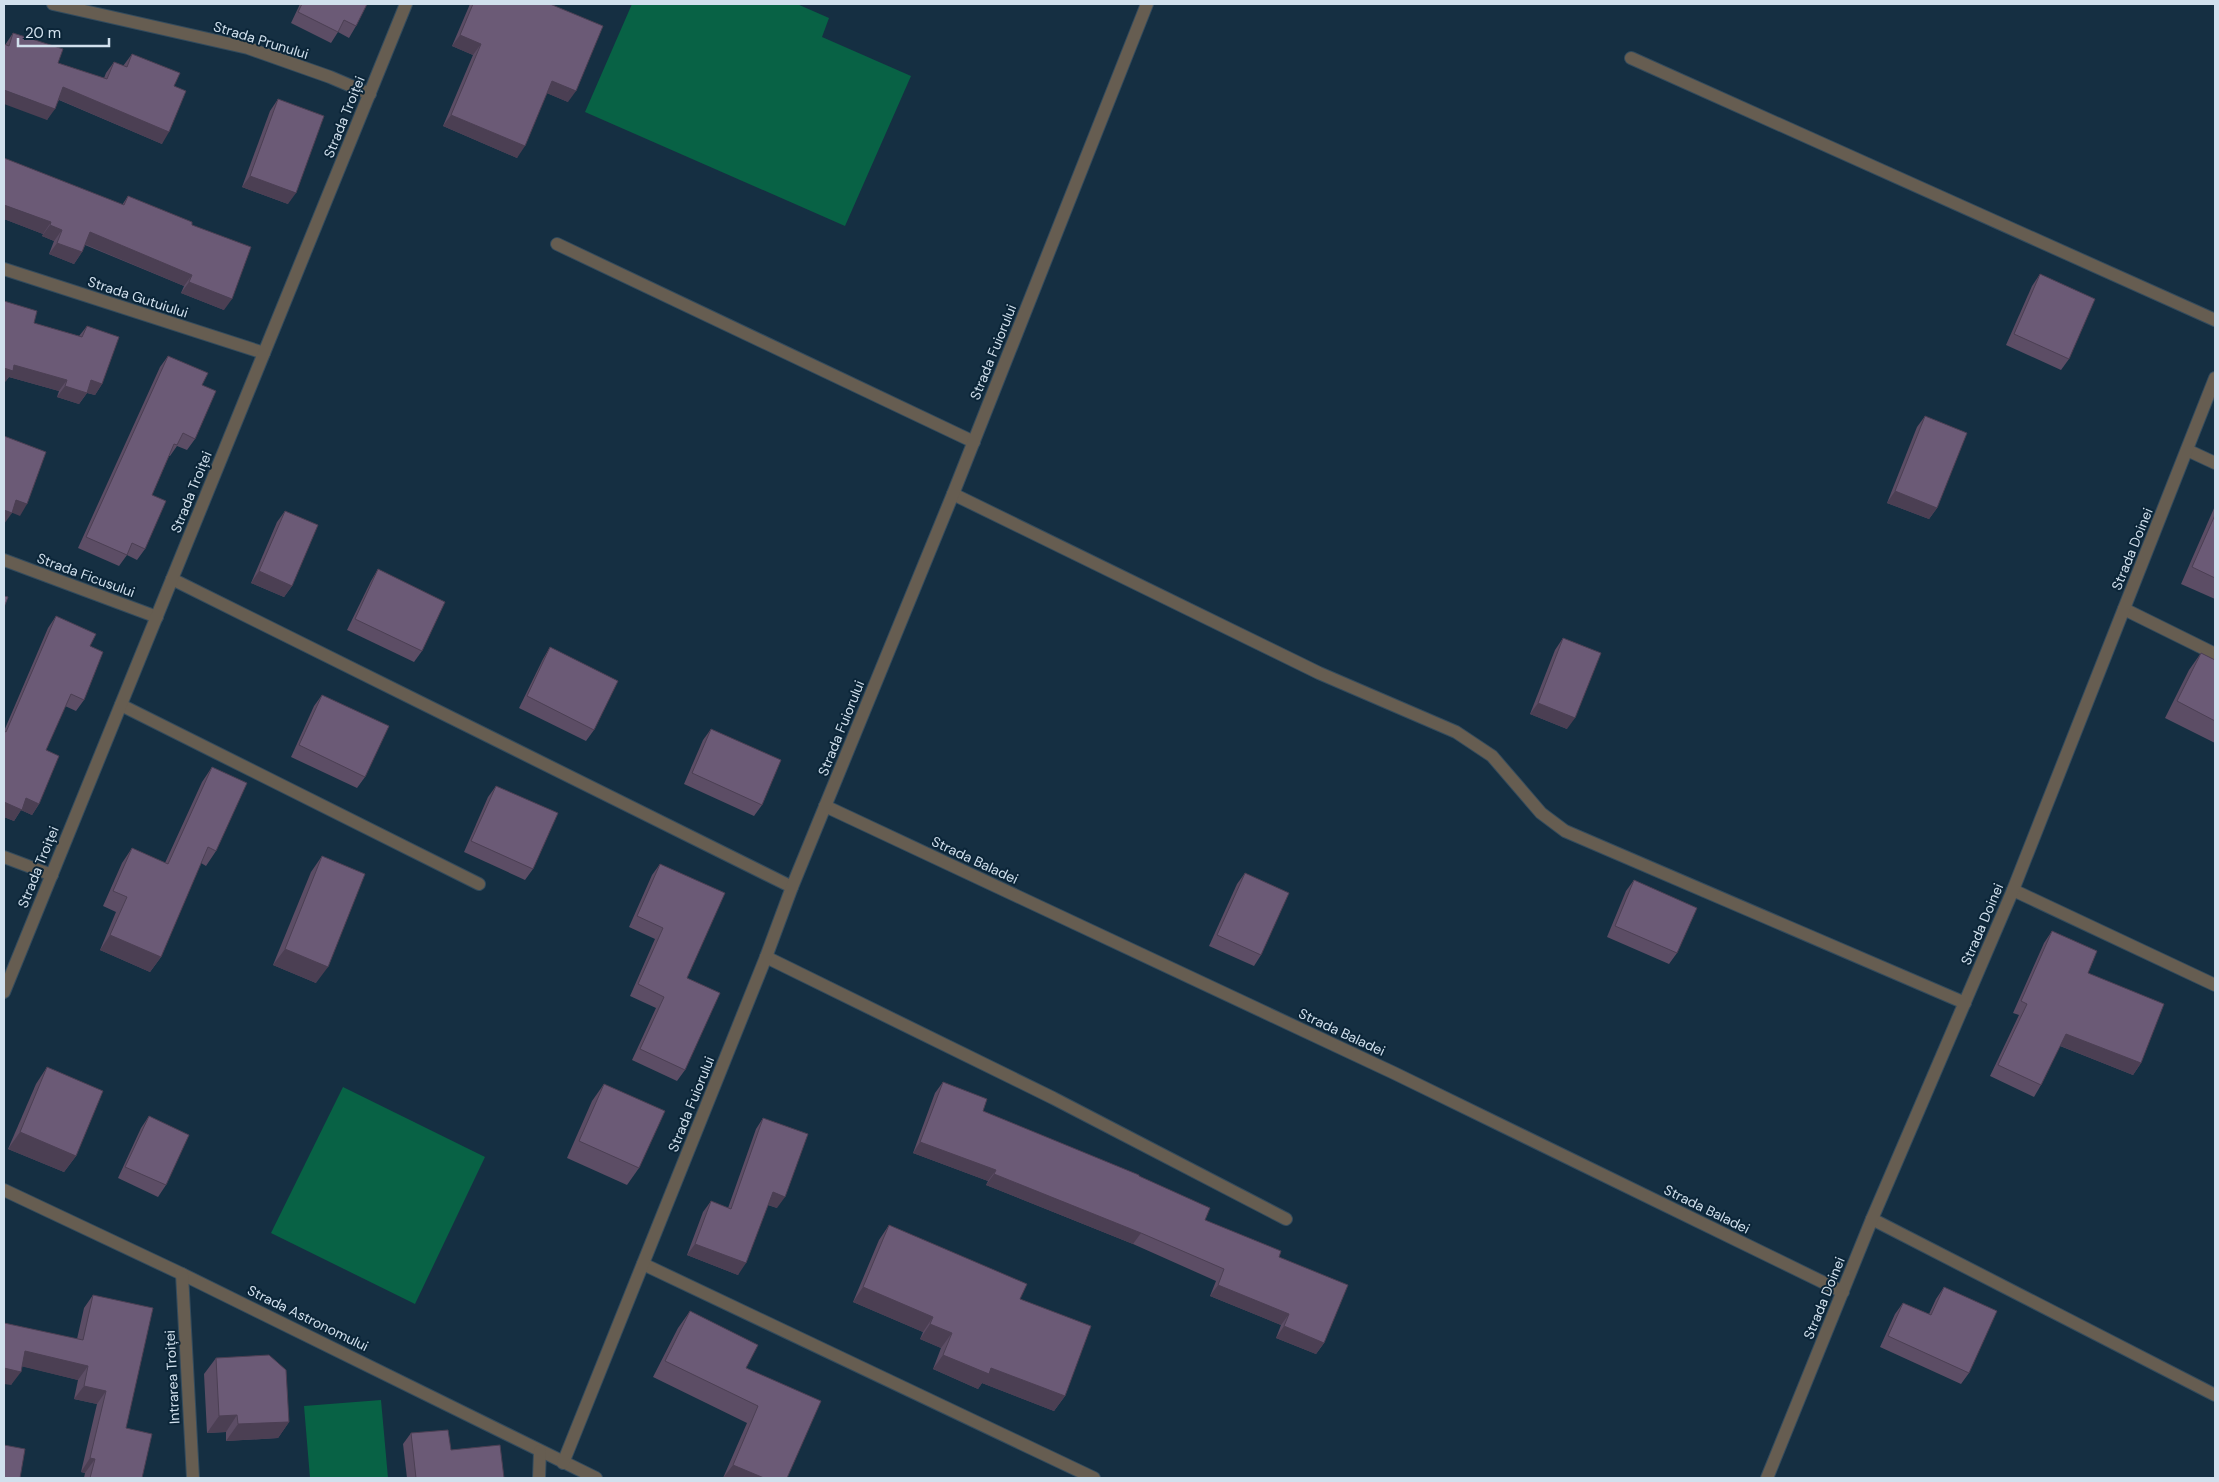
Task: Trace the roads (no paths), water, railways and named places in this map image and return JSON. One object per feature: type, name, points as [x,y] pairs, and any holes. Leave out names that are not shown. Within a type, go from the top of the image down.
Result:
[{"type":"street","name":"Strada Prunului","points":[[54,4],[248,48],[330,77],[370,94]]},
{"type":"street","name":"Strada Troiței","points":[[4,992],[406,4]]},
{"type":"street","name":"Strada Fuiorului","points":[[563,1463],[766,957],[792,887],[974,442],[1147,4]]},
{"type":"street","points":[[1631,58],[2215,320]]},
{"type":"street","points":[[557,244],[974,442]]},
{"type":"street","name":"Strada Gutuiului","points":[[4,269],[264,353]]},
{"type":"street","name":"Strada Doinei","points":[[1766,1478],[1872,1219],[2014,890],[2215,378]]},
{"type":"street","points":[[2187,450],[2215,463]]},
{"type":"street","points":[[953,494],[1319,673],[1456,732],[1492,756],[1541,813],[1565,831],[1965,1003]]},
{"type":"street","name":"Strada Ficusului","points":[[4,560],[157,617]]},
{"type":"street","points":[[172,579],[792,887]]},
{"type":"street","points":[[2124,609],[2215,654]]},
{"type":"street","points":[[121,705],[479,884]]},
{"type":"street","name":"Strada Baladei","points":[[826,806],[1394,1073],[1842,1292]]},
{"type":"street","points":[[4,857],[52,875]]},
{"type":"street","points":[[2014,890],[2215,985]]},
{"type":"street","points":[[766,957],[1053,1098],[1286,1219]]},
{"type":"street","name":"Strada Astronomului","points":[[4,1190],[182,1274],[596,1478]]},
{"type":"street","points":[[1872,1219],[2215,1395]]},
{"type":"street","points":[[643,1264],[1094,1478]]},
{"type":"street","name":"Intrarea Troiței","points":[[182,1274],[193,1478]]},
{"type":"street","points":[[539,1478],[540,1451]]}]
